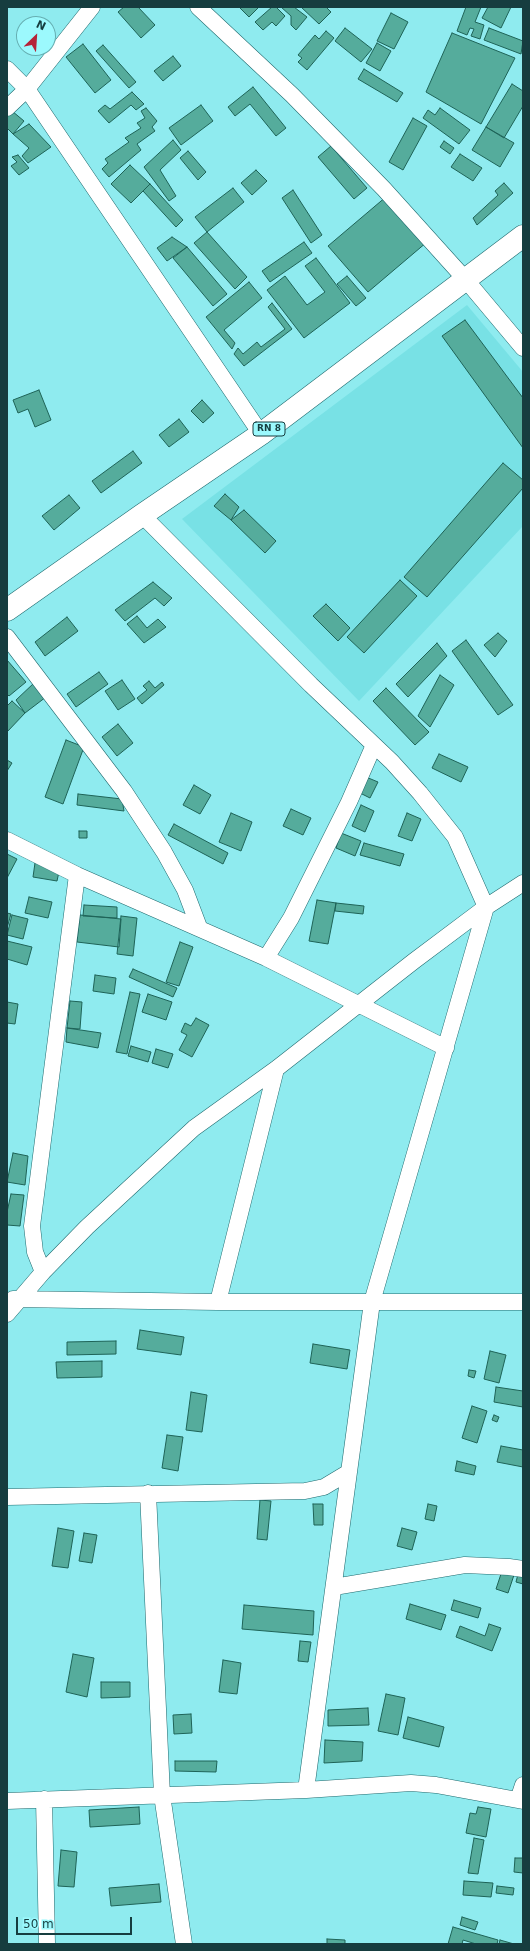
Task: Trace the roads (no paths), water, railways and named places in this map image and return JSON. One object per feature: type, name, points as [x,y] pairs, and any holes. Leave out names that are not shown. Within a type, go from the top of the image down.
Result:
[{"type":"main road","name":"RN 8","points":[[7,610],[261,434],[523,236]]},
{"type":"street","points":[[7,108],[27,89],[92,7]]},
{"type":"street","points":[[198,7],[292,95],[379,183],[466,280],[523,348]]},
{"type":"street","points":[[7,69],[27,89],[261,434]]},
{"type":"street","points":[[142,515],[290,664],[374,745],[420,793],[455,837],[486,907],[372,1302],[306,1790]]},
{"type":"street","points":[[7,637],[124,791],[164,852],[185,890],[199,927]]},
{"type":"street","points":[[266,958],[291,918],[348,802],[374,745]]},
{"type":"street","points":[[7,840],[77,875],[199,927],[266,958],[446,1048]]},
{"type":"street","points":[[43,1272],[35,1252],[32,1226],[77,875]]},
{"type":"street","points":[[7,1314],[13,1299],[43,1272],[87,1227],[194,1128],[276,1069],[414,960],[486,907],[523,883]]},
{"type":"street","points":[[218,1302],[276,1069]]},
{"type":"street","points":[[13,1299],[218,1302],[523,1302]]},
{"type":"street","points":[[7,1496],[305,1491],[324,1487],[349,1472]]},
{"type":"street","points":[[148,1494],[162,1795],[184,1944]]},
{"type":"street","points":[[334,1587],[465,1565],[523,1569]]},
{"type":"street","points":[[7,1801],[306,1790],[411,1783],[521,1795]]},
{"type":"street","points":[[44,1799],[47,1944]]}]
